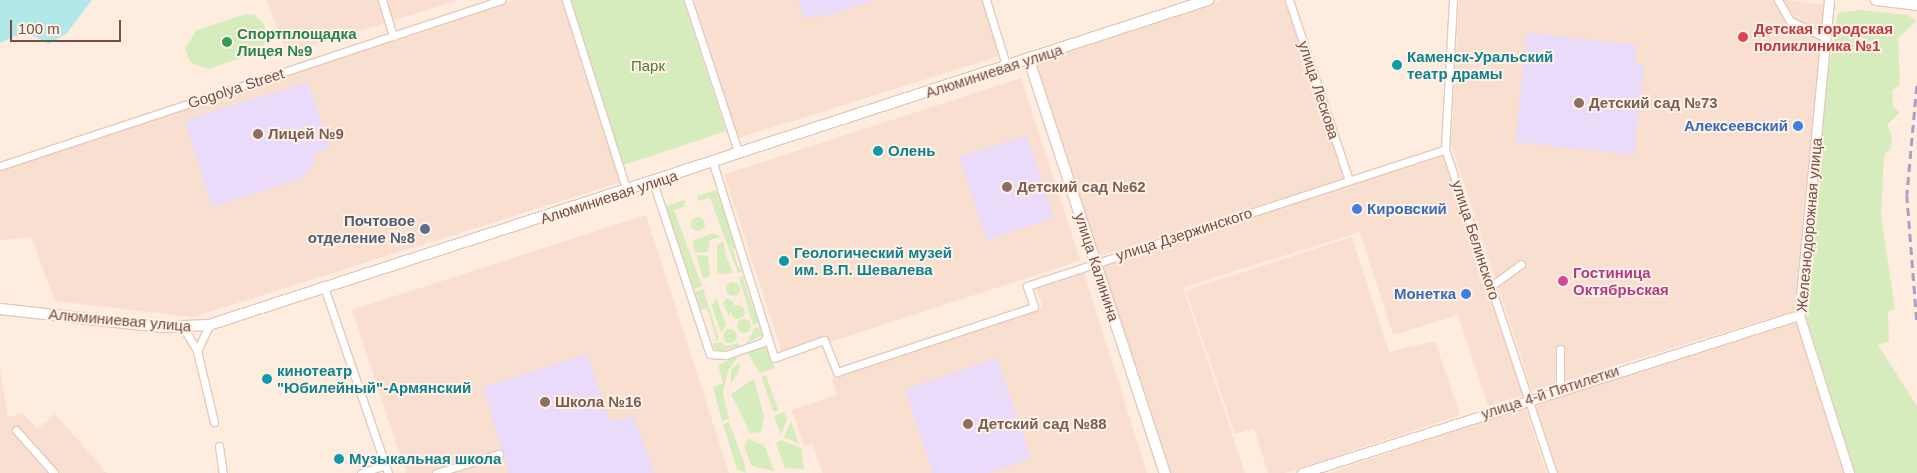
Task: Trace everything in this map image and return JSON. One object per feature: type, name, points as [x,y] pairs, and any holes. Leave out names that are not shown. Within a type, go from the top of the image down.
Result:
[{"type":"main road","name":"Алюминиевая улица","points":[[0,309],[184,329],[209,325],[325,290],[1007,68],[1208,0]]},
{"type":"main road","points":[[1876,0],[1917,5]]},
{"type":"main road","name":"улица Калинина","points":[[1030,60],[1165,473]]},
{"type":"street","points":[[382,0],[393,36]]},
{"type":"street","name":"Gogolya Street","points":[[0,166],[501,0]]},
{"type":"street","points":[[566,0],[627,191]]},
{"type":"street","points":[[688,0],[739,154]]},
{"type":"street","points":[[986,0],[1007,68]]},
{"type":"street","name":"улица Лескова","points":[[1290,0],[1349,180]]},
{"type":"street","name":"улица Белинского","points":[[1453,0],[1445,149],[1553,473]]},
{"type":"street","points":[[1778,0],[1790,21],[1826,38]]},
{"type":"street","name":"Железнодорожная улица","points":[[1829,0],[1799,315],[1849,473]]},
{"type":"street","name":"улица Дзержинского","points":[[767,336],[774,358],[824,340],[837,372],[1034,307],[1027,286],[1445,149]]},
{"type":"street","points":[[653,182],[710,354],[726,355],[763,342],[767,336],[713,163]]},
{"type":"street","points":[[1491,286],[1521,264]]},
{"type":"street","points":[[325,290],[388,473]]},
{"type":"street","name":"улица 4-й Пятилетки","points":[[1302,473],[1528,399],[1799,315]]},
{"type":"street","points":[[197,351],[209,325]]},
{"type":"street","points":[[184,329],[197,351],[214,422]]},
{"type":"street","points":[[1560,349],[1560,389]]},
{"type":"street","points":[[16,430],[54,473]]},
{"type":"street","points":[[220,446],[223,473]]},
{"type":"street","points":[[436,473],[498,454]]},
{"type":"street","points":[[361,473],[385,465]]},
{"type":"shaded area","points":[[266,0],[460,0],[287,53]]},
{"type":"shaded area","points":[[512,0],[563,0],[621,182],[193,317],[55,301],[31,237],[0,240],[0,168]]},
{"type":"shaded area","points":[[694,0],[982,0],[999,56],[738,138]]},
{"type":"shaded area","points":[[798,0],[875,0],[820,18],[818,14],[804,19]]},
{"type":"shaded area","points":[[1223,0],[1284,0],[1345,178],[1100,256],[1036,63]]},
{"type":"shaded area","points":[[1459,0],[1788,0],[1824,5],[1794,311],[1532,391],[1451,144]]},
{"type":"shaded area","name":"Детский сад №73","points":[[1527,33],[1637,45],[1635,63],[1644,64],[1634,155],[1515,142]]},
{"type":"shaded area","points":[[1021,78],[1080,261],[784,357],[724,174]]},
{"type":"shaded area","name":"Лицей №9","points":[[308,82],[330,148],[313,153],[315,164],[301,179],[212,207],[185,120]]},
{"type":"shaded area","name":"Детский сад №62","points":[[1027,135],[1054,218],[986,240],[959,157]]},
{"type":"shaded area","points":[[1442,155],[1523,395],[1488,406],[1458,315],[1393,335],[1360,232],[1183,287],[1245,473],[1171,473],[1102,266]]},
{"type":"shaded area","points":[[646,215],[729,473],[406,473],[352,310]]},
{"type":"shaded area","points":[[1352,237],[1389,352],[1435,341],[1460,415],[1285,473],[1268,473],[1254,428],[1235,434],[1186,291]]},
{"type":"shaded area","points":[[1084,273],[1147,473],[823,473],[812,444],[804,446],[792,410],[837,395],[832,379],[1043,308],[1036,287]]},
{"type":"shaded area","points":[[1796,321],[1843,473],[1558,473],[1535,402]]},
{"type":"shaded area","name":"Школа №16","points":[[587,354],[610,422],[633,416],[655,473],[509,473],[483,387]]},
{"type":"shaded area","name":"Детский сад №88","points":[[997,358],[1031,459],[988,473],[933,473],[905,389]]},
{"type":"shaded area","points":[[0,370],[8,417],[23,413],[37,429],[55,414],[107,473],[0,473]]},
{"type":"shaded area","points":[[1525,406],[1546,473],[1330,473]]},
{"type":"green space","name":"Парк","points":[[570,0],[683,0],[726,131],[624,165]]},
{"type":"green space","points":[[1860,10],[1908,15],[1916,21],[1898,38],[1900,85],[1892,90],[1893,107],[1900,112],[1887,125],[1892,136],[1891,148],[1884,155],[1881,216],[1895,309],[1888,312],[1889,341],[1878,345],[1917,406],[1917,473],[1855,473],[1805,313],[1825,93],[1838,13]]},
{"type":"green space","name":"Спортплощадка Лицея №9","points":[[246,14],[255,15],[264,25],[268,38],[259,52],[208,69],[190,62],[185,48],[197,30]]},
{"type":"green space","points":[[716,190],[736,246],[733,249],[738,267],[744,271],[738,273],[710,198],[698,201],[697,196]]},
{"type":"green space","points":[[684,200],[686,206],[674,210],[702,286],[694,289],[665,207]]},
{"type":"green space","points":[[695,217],[701,217],[705,224],[701,231],[695,231],[691,227],[691,221]]},
{"type":"green space","points":[[714,233],[720,237],[710,240],[708,252],[695,253],[692,241]]},
{"type":"green space","points":[[723,241],[726,256],[733,273],[717,274],[717,245]]},
{"type":"green space","points":[[696,255],[708,256],[710,277],[703,278]]},
{"type":"green space","points":[[746,275],[743,280],[759,323],[753,325],[739,278]]},
{"type":"green space","points":[[730,282],[736,282],[740,289],[736,296],[730,296],[726,292],[726,286]]},
{"type":"green space","points":[[703,289],[719,339],[712,341],[716,338],[707,308],[701,310],[695,292]]},
{"type":"green space","points":[[716,298],[726,324],[721,333],[712,306]]},
{"type":"green space","points":[[726,298],[734,302],[729,317],[723,303]]},
{"type":"green space","points":[[738,305],[743,307],[745,312],[743,317],[738,319],[733,317],[731,312],[733,307]]},
{"type":"green space","points":[[741,319],[747,319],[751,326],[747,333],[741,333],[737,329],[737,323]]},
{"type":"green space","points":[[762,326],[762,335],[746,344],[754,329]]},
{"type":"green space","points":[[730,329],[735,331],[737,336],[735,341],[730,343],[725,341],[723,336],[725,331]]},
{"type":"green space","points":[[720,342],[727,346],[738,343],[739,347],[717,351],[712,344]]},
{"type":"green space","points":[[765,347],[775,368],[760,373],[747,352]]},
{"type":"green space","points":[[740,354],[728,370],[723,394],[729,419],[722,421],[713,387],[723,383],[718,365]]},
{"type":"green space","points":[[740,363],[739,371],[731,384],[731,369]]},
{"type":"green space","points":[[766,375],[778,410],[773,412],[761,377]]},
{"type":"green space","points":[[754,379],[764,416],[761,432],[750,433],[731,394]]},
{"type":"green space","points":[[785,412],[787,419],[781,435],[774,416]]},
{"type":"green space","points":[[791,421],[799,444],[784,437]]},
{"type":"green space","points":[[729,422],[744,462],[746,473],[737,469],[723,424]]},
{"type":"green space","points":[[748,439],[764,445],[774,471],[752,466],[744,447]]},
{"type":"green space","points":[[781,440],[801,448],[804,469],[785,468],[776,443]]},
{"type":"water","points":[[0,0],[92,0],[67,33],[49,44],[25,32],[0,43]]},
{"type":"railway","points":[[1917,86],[1907,195],[1917,323]]},
{"type":"place","name":"Детская городская поликлиника №1","points":[[1743,37]]},
{"type":"place","name":"Спортплощадка Лицея №9","points":[[227,42]]},
{"type":"place","name":"Каменск-Уральский театр драмы","points":[[1397,65]]},
{"type":"place","name":"Детский сад №73","points":[[1579,103]]},
{"type":"place","name":"Алексеевский","points":[[1798,126]]},
{"type":"place","name":"Лицей №9","points":[[258,134]]},
{"type":"place","name":"Олень","points":[[878,151]]},
{"type":"place","name":"Детский сад №62","points":[[1007,187]]},
{"type":"place","name":"Кировский","points":[[1357,209]]},
{"type":"place","name":"Почтовое отделение №8","points":[[425,229]]},
{"type":"place","name":"Геологический музей им. В.П. Шевалева","points":[[784,261]]},
{"type":"place","name":"Гостиница Октябрьская","points":[[1563,281]]},
{"type":"place","name":"Монетка","points":[[1466,294]]},
{"type":"place","name":"кинотеатр \"Юбилейный\"-Армянский","points":[[267,379]]},
{"type":"place","name":"Школа №16","points":[[545,402]]},
{"type":"place","name":"Детский сад №88","points":[[968,424]]},
{"type":"place","name":"Музыкальная школа","points":[[339,459]]}]
